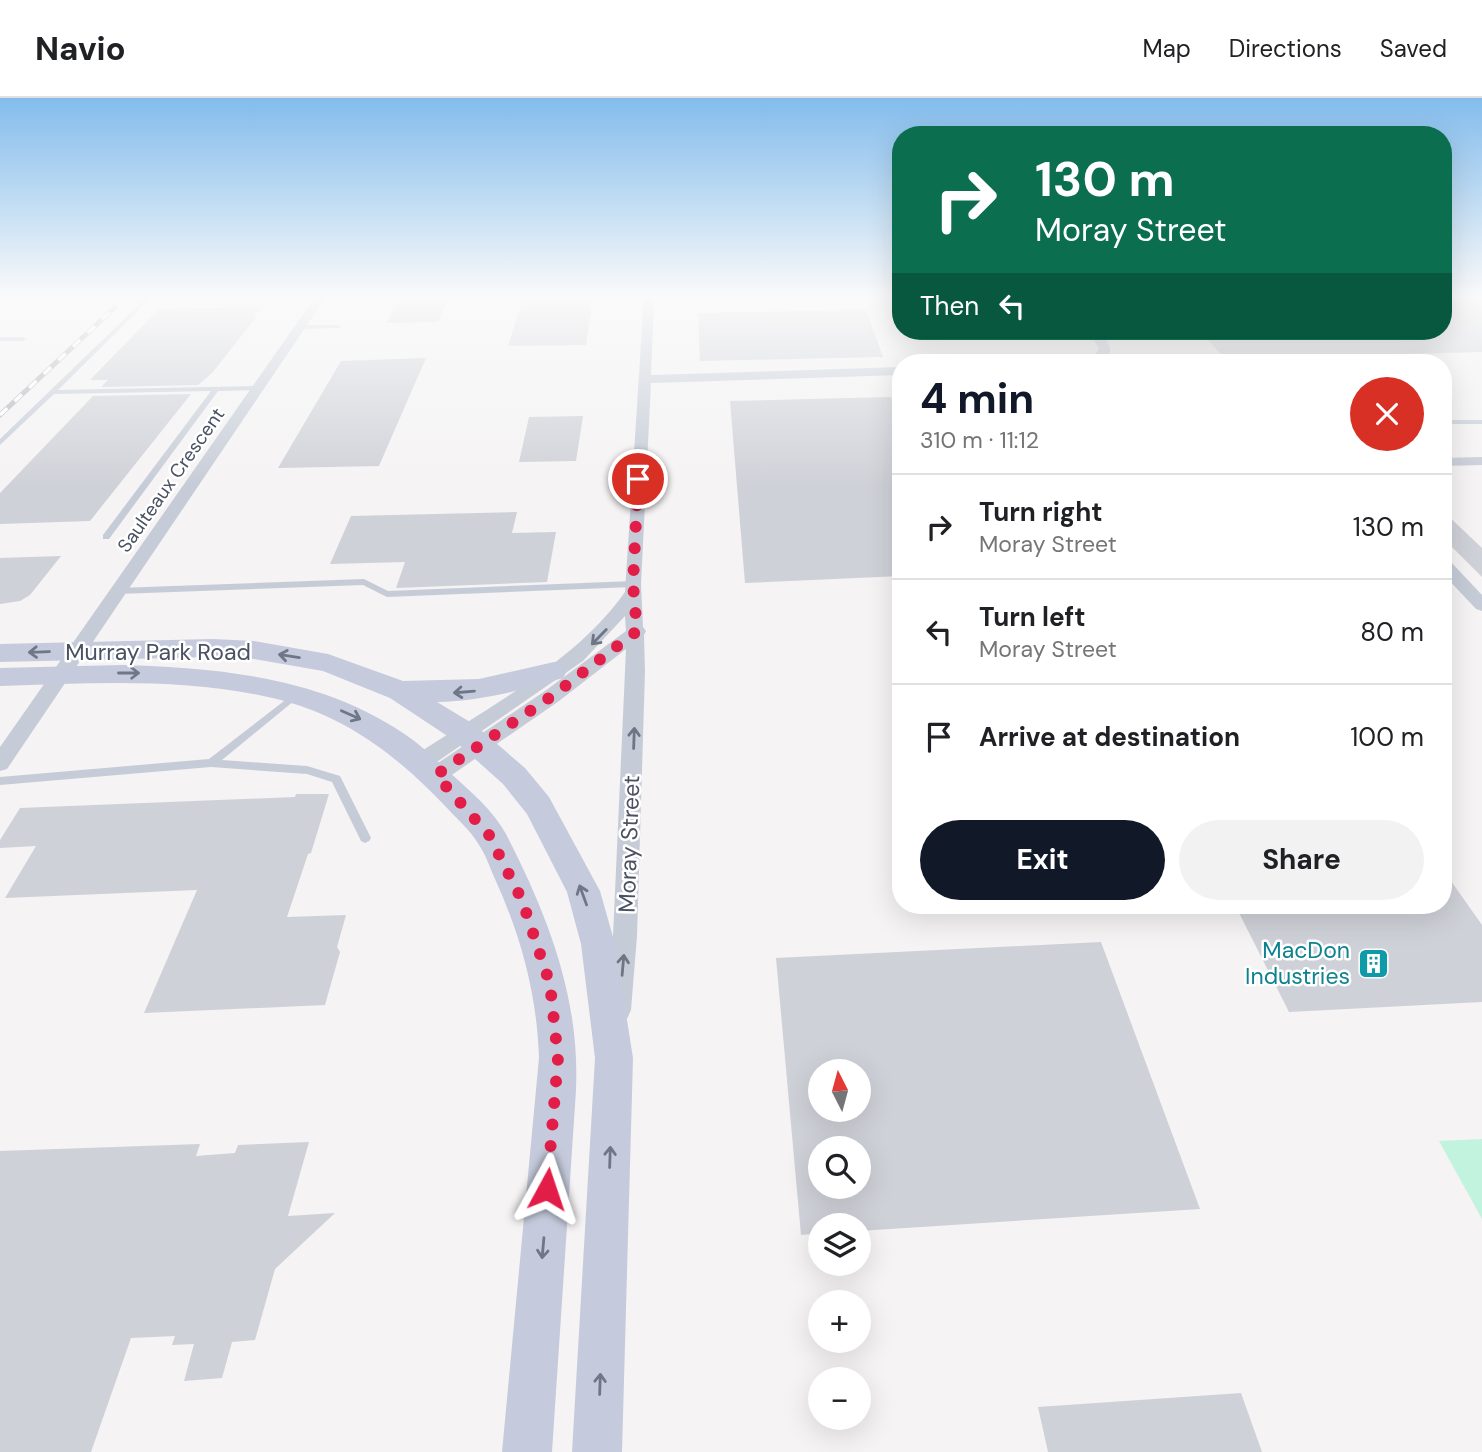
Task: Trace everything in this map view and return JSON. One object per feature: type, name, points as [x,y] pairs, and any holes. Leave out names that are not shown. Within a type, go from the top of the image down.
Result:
[{"type":"street","name":"Saulteaux Crescent","points":[[0,763],[278,360]]},
{"type":"street","name":"Moray Street","points":[[597,1452],[614,1058],[625,936],[637,631],[634,588],[645,360]]},
{"type":"street","points":[[644,379],[892,371]]},
{"type":"street","points":[[1452,462],[1482,461]]},
{"type":"street","points":[[1452,573],[1482,605]]},
{"type":"street","points":[[473,739],[554,671],[597,640],[615,619],[634,588]]},
{"type":"street","points":[[527,1452],[558,1058],[550,984],[522,900],[489,835],[428,768],[570,682],[637,631]]},
{"type":"street","name":"Murray Park Road","points":[[0,653],[176,648],[254,650],[328,663],[400,691],[473,739]]},
{"type":"street","points":[[400,691],[441,694],[478,691],[554,671]]},
{"type":"street","name":"Murray Park Road","points":[[0,677],[162,674],[232,680],[319,701],[363,721],[397,741],[428,768]]},
{"type":"street","name":"Moray Street","points":[[473,739],[514,775],[538,806],[583,891],[598,944],[614,1058]]},
{"type":"lane","points":[[0,443],[85,360]]},
{"type":"lane","points":[[53,392],[259,388]]},
{"type":"lane","points":[[106,537],[216,389]]},
{"type":"lane","points":[[1452,422],[1482,422]]},
{"type":"lane","points":[[118,591],[364,582],[387,594],[634,588]]},
{"type":"lane","points":[[211,763],[297,694]]},
{"type":"lane","points":[[0,781],[211,763],[307,770],[336,779],[365,838]]},
{"type":"green space","points":[[1482,1139],[1482,1219],[1439,1141]]},
{"type":"building","points":[[109,360],[222,360],[198,385],[101,387],[108,380],[90,380]]},
{"type":"building","points":[[425,360],[379,466],[278,468],[341,361]]},
{"type":"building","points":[[191,394],[90,521],[0,524],[0,493],[93,396]]},
{"type":"building","points":[[891,397],[892,576],[745,583],[730,401]]},
{"type":"building","points":[[583,416],[576,461],[519,462],[529,417]]},
{"type":"building","points":[[517,512],[512,533],[556,532],[547,582],[396,588],[405,562],[330,564],[351,516]]},
{"type":"building","points":[[1452,520],[1482,548],[1482,577],[1452,547]]},
{"type":"building","points":[[61,556],[30,595],[20,601],[0,604],[0,558]]},
{"type":"building","points":[[296,794],[329,794],[287,917],[346,915],[337,947],[340,952],[325,1005],[144,1013],[197,890],[5,898],[36,846],[0,848],[0,840],[20,808],[295,797]]},
{"type":"building","name":"MacDon Industries","points":[[1452,882],[1482,925],[1482,1002],[1289,1012],[1240,914],[1452,914]]},
{"type":"building","points":[[1101,942],[1200,1209],[871,1230],[871,1213],[808,1213],[808,1234],[801,1235],[776,958]]},
{"type":"building","points":[[309,1142],[288,1216],[335,1213],[275,1269],[255,1340],[232,1342],[222,1378],[184,1381],[194,1344],[172,1345],[175,1336],[131,1338],[91,1452],[0,1452],[0,1151],[200,1144],[196,1156],[235,1153],[238,1145]]},
{"type":"building","points":[[1241,1393],[1262,1452],[1048,1452],[1038,1407]]},
{"type":"railway","points":[[0,415],[59,360]]},
{"type":"place","name":"MacDon Industries","points":[[1373,963]]},
{"type":"route","points":[[547,1189],[558,1058],[550,984],[522,900],[489,835],[436,775],[552,696],[637,631],[633,584],[638,479]]}]
